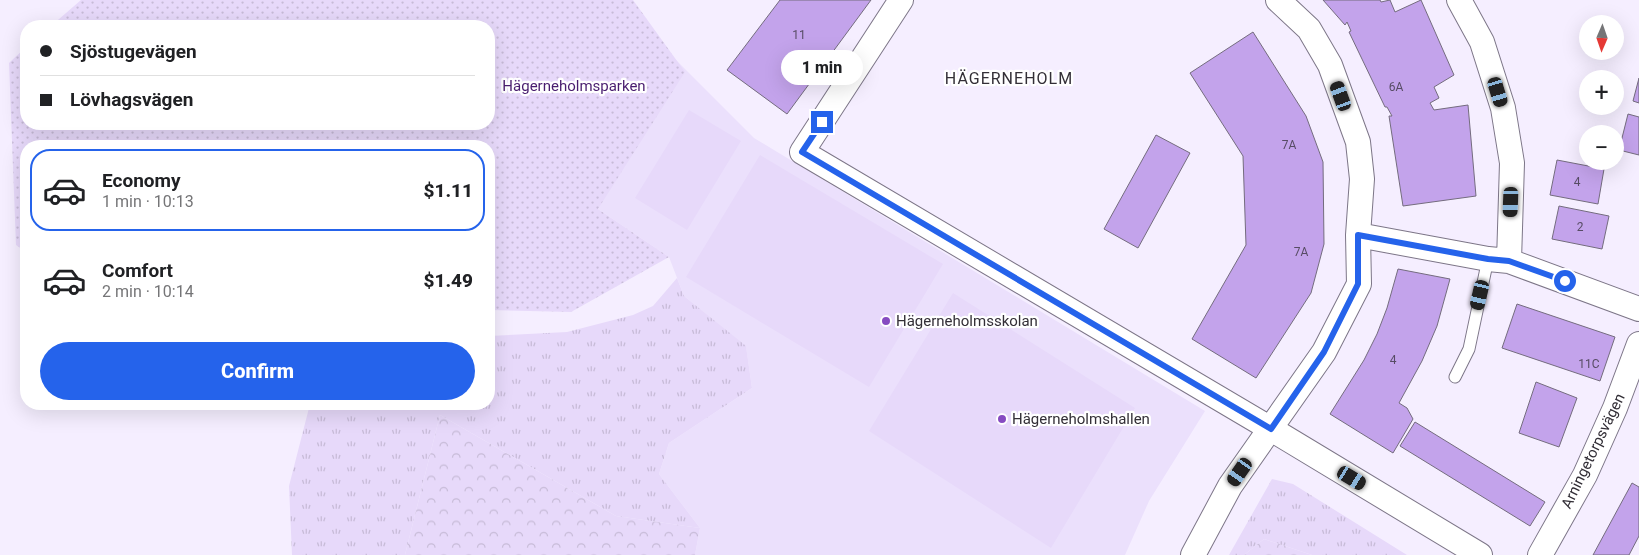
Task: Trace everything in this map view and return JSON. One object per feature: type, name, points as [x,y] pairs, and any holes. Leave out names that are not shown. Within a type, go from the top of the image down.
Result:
[{"type":"street","points":[[901,0],[802,152],[1271,429],[1480,555]]},
{"type":"street","points":[[1193,555],[1230,486],[1324,352],[1358,284],[1358,235],[1362,179],[1358,142],[1330,65],[1309,29],[1278,0]]},
{"type":"street","points":[[1459,0],[1482,42],[1502,108],[1512,163],[1498,260]]},
{"type":"street","points":[[1358,235],[1498,260],[1639,309]]},
{"type":"street","name":"Arningetorpsvägen","points":[[1540,555],[1585,475],[1615,408],[1639,344]]},
{"type":"lane","points":[[1455,377],[1469,349],[1498,260]]},
{"type":"shaded area","name":"Hägerneholmsskolan","points":[[673,57],[754,138],[1205,411],[1149,501],[1125,555],[695,555],[700,528],[659,474],[669,443],[752,388],[746,347],[684,296],[669,257],[598,209]]},
{"type":"green space","name":"Hägerneholmsparken","points":[[81,0],[633,0],[685,72],[598,209],[669,257],[571,312],[495,310],[495,140],[20,140],[20,248],[16,245],[9,63],[20,53],[20,130],[495,130],[495,20],[58,20]]},
{"type":"green space","points":[[689,110],[741,141],[687,230],[635,198]]},
{"type":"green space","points":[[760,155],[943,264],[869,387],[686,277]]},
{"type":"green space","points":[[677,278],[684,296],[746,346],[752,388],[669,443],[659,474],[700,528],[616,516],[440,415],[405,555],[292,555],[289,486],[308,410],[495,410],[495,336],[567,332],[633,315],[653,306]]},
{"type":"green space","name":"Hägerneholmshallen","points":[[953,293],[1135,408],[1051,548],[869,431]]},
{"type":"green space","points":[[440,415],[616,516],[700,528],[695,555],[405,555]]},
{"type":"green space","points":[[1272,479],[1293,484],[1407,555],[1312,555],[1264,539],[1244,555],[1229,555]]},
{"type":"green space","points":[[1264,539],[1312,555],[1244,555]]},
{"type":"building","points":[[780,0],[871,0],[787,114],[727,70]]},
{"type":"building","points":[[1323,0],[1380,0],[1381,2],[1390,0],[1395,12],[1421,0],[1454,75],[1434,87],[1439,98],[1430,103],[1434,110],[1468,105],[1476,196],[1403,206],[1389,116],[1392,116],[1387,107],[1385,107],[1349,32],[1351,31],[1347,22],[1345,25]]},
{"type":"building","points":[[1253,32],[1306,116],[1323,162],[1324,244],[1311,293],[1256,378],[1192,339],[1246,245],[1243,156],[1190,73]]},
{"type":"building","points":[[1639,78],[1639,103],[1633,101]]},
{"type":"building","points":[[1628,114],[1639,117],[1639,155],[1624,151],[1624,130]]},
{"type":"building","points":[[1156,135],[1190,153],[1138,248],[1104,229]]},
{"type":"building","points":[[1557,160],[1579,164],[1579,170],[1604,170],[1598,204],[1550,195]]},
{"type":"building","points":[[1559,206],[1609,216],[1602,249],[1552,239]]},
{"type":"building","points":[[1398,269],[1450,279],[1437,326],[1422,361],[1399,403],[1407,408],[1413,419],[1393,453],[1330,414],[1364,360],[1377,334],[1387,308]]},
{"type":"building","points":[[1517,304],[1615,337],[1600,381],[1502,348]]},
{"type":"building","points":[[1536,382],[1577,398],[1559,447],[1519,433]]},
{"type":"building","points":[[1415,422],[1545,502],[1530,526],[1400,446]]},
{"type":"building","points":[[1632,483],[1639,487],[1639,536],[1629,555],[1593,555]]},
{"type":"place","name":"Hägerneholmsskolan","points":[[886,321]]},
{"type":"place","name":"Hägerneholmshallen","points":[[1002,419]]},
{"type":"district","name":"HÄGERNEHOLM","points":[[1009,78]]},
{"type":"route","points":[[822,122],[802,152],[1271,429],[1324,352],[1358,284],[1358,235],[1488,259],[1509,261],[1565,281]]}]
